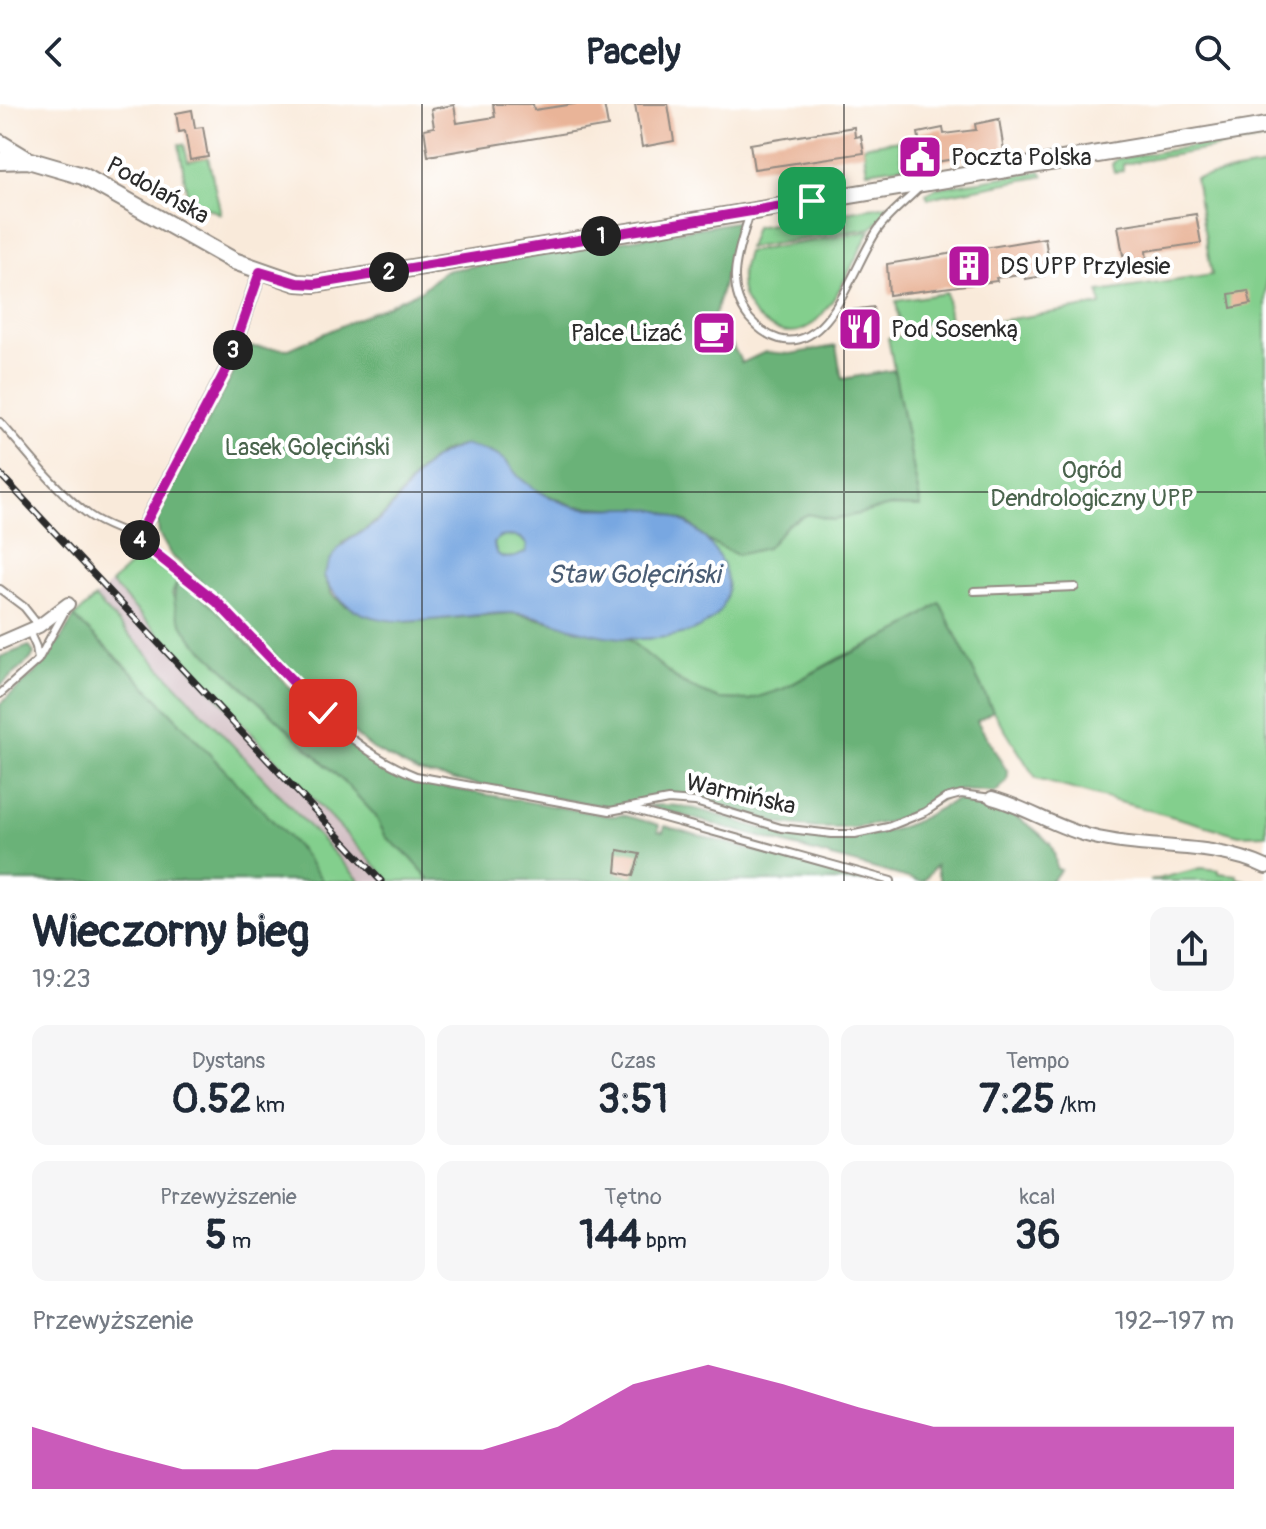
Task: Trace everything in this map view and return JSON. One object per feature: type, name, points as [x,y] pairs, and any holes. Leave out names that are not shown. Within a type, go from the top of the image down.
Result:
[{"type":"street","name":"Podolańska","points":[[0,143],[28,160],[83,176],[234,261],[297,283],[315,284],[1266,126]]},
{"type":"street","name":"Podolańska","points":[[0,161],[28,160]]},
{"type":"street","points":[[137,539],[226,370],[260,272]]},
{"type":"street","points":[[0,643],[34,628],[68,604]]},
{"type":"street","name":"Warmińska","points":[[992,798],[1014,804],[1089,836],[1215,852],[1266,867]]},
{"type":"lane","points":[[751,211],[734,273],[736,297],[749,318],[769,336],[788,342],[803,340],[827,319],[879,228],[923,183]]},
{"type":"lane","name":"Warmińska","points":[[0,422],[63,492],[89,515],[137,539],[217,602],[340,731],[364,750],[416,776],[610,811],[668,800],[695,802],[781,828],[855,834],[907,820],[946,798],[961,794],[992,798]]},
{"type":"lane","points":[[974,591],[1075,587]]},
{"type":"lane","points":[[0,589],[24,607],[34,628],[38,660]]},
{"type":"lane","points":[[0,694],[38,660],[68,604]]},
{"type":"lane","points":[[628,807],[891,881]]},
{"type":"shaded area","points":[[111,583],[390,881],[360,881],[95,598]]},
{"type":"green space","points":[[1266,134],[1266,139],[1123,164],[1123,171],[1114,172],[1112,164],[1117,159]]},
{"type":"green space","points":[[899,140],[903,166],[867,171],[863,146]]},
{"type":"green space","points":[[179,144],[184,144],[188,161],[208,157],[221,214],[188,200]]},
{"type":"green space","name":"Ogród Dendrologiczny UPP","points":[[1266,166],[1266,834],[1239,835],[1036,779],[993,711],[940,603],[901,630],[839,658],[783,689],[749,700],[719,699],[697,692],[652,661],[628,639],[590,623],[677,534],[767,548],[788,524],[808,514],[834,520],[890,506],[921,507],[888,338],[1101,305],[1099,292],[1212,275],[1195,178]]},
{"type":"green space","points":[[1041,171],[1044,176],[928,198],[926,194],[936,188]]},
{"type":"green space","points":[[894,204],[872,228],[748,248],[755,227]]},
{"type":"green space","name":"Lasek Golęciński","points":[[740,221],[713,321],[699,329],[710,353],[731,343],[742,363],[765,352],[790,354],[836,346],[842,379],[894,370],[921,507],[890,506],[834,520],[808,514],[788,524],[767,548],[737,555],[710,542],[688,522],[660,511],[574,506],[537,491],[518,477],[506,461],[489,451],[464,445],[442,452],[419,471],[386,513],[344,541],[324,576],[332,595],[346,606],[407,622],[512,613],[628,639],[683,684],[719,699],[749,700],[783,689],[901,630],[940,603],[993,711],[977,721],[1008,773],[1007,781],[995,793],[960,790],[888,822],[853,828],[816,828],[781,824],[695,799],[659,796],[610,807],[513,792],[417,772],[373,749],[333,717],[224,602],[171,555],[159,534],[159,510],[234,372],[251,347],[289,349],[422,290],[444,271]]},
{"type":"green space","points":[[870,231],[828,307],[811,325],[791,332],[780,331],[762,321],[747,305],[741,284],[747,252]]},
{"type":"green space","points":[[946,293],[950,321],[900,328],[896,301]]},
{"type":"green space","points":[[509,535],[521,538],[527,545],[526,552],[510,558],[498,554],[494,543],[499,537]]},
{"type":"green space","points":[[140,556],[178,579],[172,594],[192,639],[347,785],[375,815],[386,837],[411,858],[431,881],[390,881],[111,583]]},
{"type":"green space","points":[[178,579],[216,609],[326,726],[389,772],[413,782],[610,816],[622,815],[659,825],[658,831],[663,832],[665,826],[864,881],[431,881],[411,858],[386,837],[375,815],[347,785],[192,639],[176,611],[174,596]]},
{"type":"green space","points":[[95,598],[360,881],[323,881],[301,851],[133,673],[74,617]]},
{"type":"green space","points":[[74,617],[133,673],[301,851],[323,881],[0,881],[0,704],[36,672],[54,640],[59,642]]},
{"type":"green space","points":[[29,646],[34,653],[31,659],[0,686],[0,657]]},
{"type":"green space","points":[[962,798],[997,807],[1042,836],[1052,847],[1056,868],[1060,870],[1052,881],[940,881],[936,865],[924,881],[919,881],[647,806],[681,806],[779,833],[812,838],[847,838],[897,829]]},
{"type":"green space","points":[[1201,868],[1237,875],[1237,878],[1247,881],[1150,881]]},
{"type":"water","name":"Staw Golęciński","points":[[464,445],[495,454],[532,487],[573,506],[652,509],[685,522],[704,537],[718,555],[726,574],[727,593],[720,611],[704,625],[677,635],[638,639],[600,635],[519,613],[407,621],[382,619],[359,612],[339,598],[324,576],[329,562],[343,545],[387,513],[428,464]],"holes":[[[499,537],[521,538],[527,545],[526,552],[521,555],[506,558],[495,549],[494,543]]]},
{"type":"building","points":[[493,104],[533,104],[534,110],[574,104],[604,104],[608,126],[428,156],[424,129],[434,127],[431,109],[454,105],[457,123],[495,117]]},
{"type":"building","points":[[635,104],[668,104],[674,141],[642,147]]},
{"type":"building","points":[[192,110],[195,128],[203,127],[208,157],[190,160],[185,131],[179,132],[176,113]]},
{"type":"building","points":[[999,119],[1004,151],[918,163],[916,151],[921,150],[918,133],[943,128],[944,134],[976,130],[975,124]]},
{"type":"building","points":[[854,127],[855,137],[861,136],[864,153],[754,169],[750,144]]},
{"type":"building","points":[[1196,214],[1201,243],[1146,251],[1147,260],[1141,263],[1131,262],[1129,254],[1123,255],[1118,226]]},
{"type":"building","name":"DS UPP Przylesie","points":[[1045,238],[1050,269],[1044,270],[1044,276],[1025,279],[1024,273],[996,278],[997,281],[889,295],[887,264]]},
{"type":"building","points":[[1248,291],[1251,304],[1231,308],[1229,294]]},
{"type":"building","name":"Pod Sosenką","points":[[873,307],[878,339],[846,344],[842,319],[851,317],[850,310]]},
{"type":"building","points":[[713,321],[721,337],[706,344],[698,328]]},
{"type":"building","points":[[618,850],[640,854],[633,876],[616,872]]},
{"type":"railway","points":[[0,474],[381,881]]},
{"type":"place","name":"Poczta Polska","points":[[920,157]]},
{"type":"place","name":"DS UPP Przylesie","points":[[969,266]]},
{"type":"place","name":"Pod Sosenką","points":[[860,329]]},
{"type":"place","name":"Palce Lizać","points":[[714,333]]},
{"type":"route","points":[[323,713],[217,602],[137,539],[226,370],[260,272],[297,283],[315,284],[812,201]]}]
